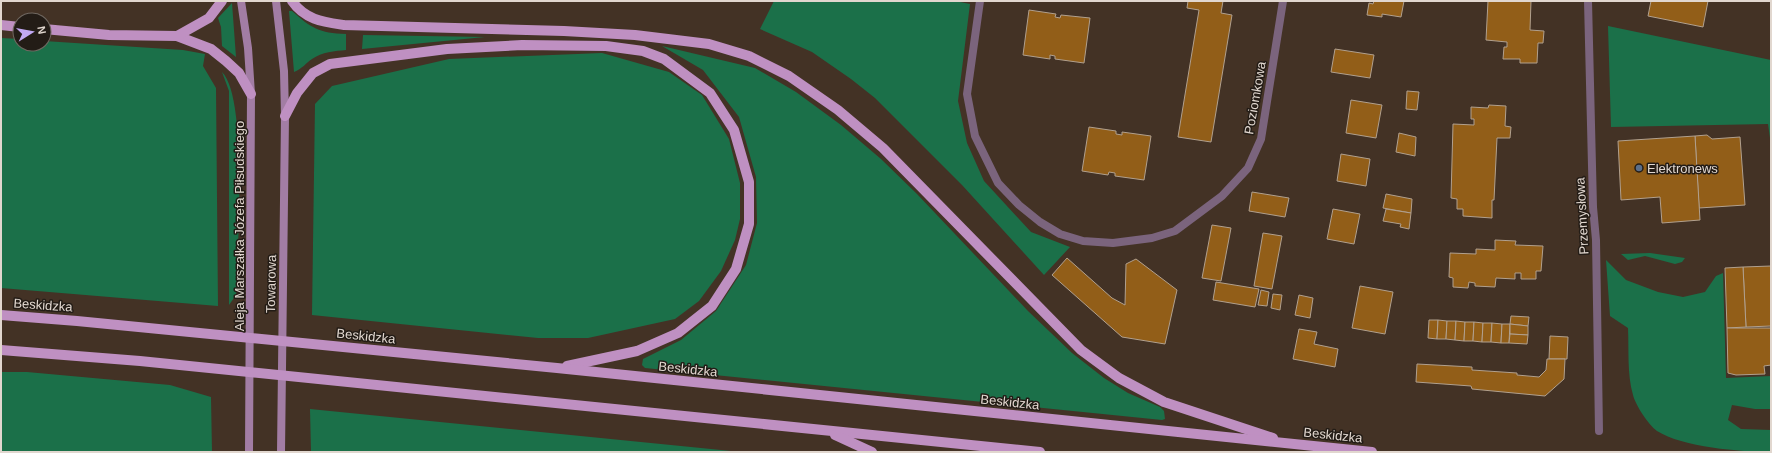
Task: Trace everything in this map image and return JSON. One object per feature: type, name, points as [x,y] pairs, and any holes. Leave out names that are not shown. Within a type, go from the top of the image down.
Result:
[{"type":"main road","points":[[177,36],[209,18],[222,1]]},
{"type":"main road","name":"Aleja Marszałka Józefa Piłsudskiego","points":[[241,1],[248,48],[251,94],[249,452]]},
{"type":"main road","points":[[276,1],[284,71],[285,116]]},
{"type":"main road","points":[[292,1],[304,14],[318,22],[344,25],[635,34],[709,44],[749,56],[789,76],[838,110],[883,148],[1081,350],[1119,378],[1164,402],[1290,444]]},
{"type":"main road","points":[[1,25],[12,26]]},
{"type":"main road","points":[[52,30],[109,35],[177,36],[211,49],[238,73],[251,94]]},
{"type":"main road","points":[[285,116],[297,93],[313,73],[330,64],[447,49],[522,45],[606,46],[643,51],[664,59],[710,92],[734,130],[749,182],[749,224],[736,269],[712,306],[678,333],[637,351],[557,368]]},
{"type":"main road","name":"Towarowa","points":[[281,452],[285,116]]},
{"type":"main road","name":"Beskidzka","points":[[1,315],[142,327],[557,368],[1372,452]]},
{"type":"main road","points":[[1,351],[15,350],[140,361],[1040,452]]},
{"type":"main road","points":[[827,431],[872,452]]},
{"type":"main road","points":[[975,452],[986,447]]},
{"type":"street","name":"Poziomkowa","points":[[980,1],[967,94],[975,136],[998,183],[1040,222],[1060,234],[1083,242],[1114,243],[1152,238],[1175,231],[1222,196],[1248,168],[1261,139],[1283,1]]},
{"type":"street","name":"Przemysłowa","points":[[1588,1],[1593,207],[1596,240],[1598,431]]},
{"type":"green space","points":[[774,1],[955,1],[970,4],[958,101],[967,143],[984,181],[1031,232],[1070,247],[1044,275],[962,185],[875,98],[812,52],[760,29]]},
{"type":"green space","points":[[232,3],[236,57],[222,46],[221,27],[218,18]]},
{"type":"green space","points":[[289,11],[292,11],[305,22],[322,31],[346,34],[346,50],[329,52],[320,55],[294,72]]},
{"type":"green space","points":[[1608,26],[1771,60],[1771,145],[1768,124],[1611,127]]},
{"type":"green space","points":[[363,35],[485,37],[362,49]]},
{"type":"green space","points":[[1,38],[12,39],[12,52],[52,52],[52,42],[183,50],[205,54],[203,66],[216,88],[218,306],[1,288]]},
{"type":"green space","points":[[662,46],[755,68],[796,92],[841,125],[881,159],[917,194],[1028,311],[1072,353],[1104,378],[1128,393],[1160,407],[1164,411],[1165,419],[1162,420],[645,368],[642,365],[643,359],[681,340],[716,311],[746,265],[757,223],[756,177],[739,117],[703,70]]},
{"type":"green space","points":[[602,53],[669,72],[702,95],[729,139],[740,183],[740,219],[735,240],[721,271],[699,301],[675,319],[588,338],[538,338],[312,315],[315,104],[332,86],[449,59]]},
{"type":"green space","points":[[222,72],[230,87],[235,111],[239,174],[237,288],[236,295],[229,305],[229,91]]},
{"type":"green space","points":[[1650,253],[1685,258],[1682,262],[1675,264],[1645,256],[1628,260],[1621,254]]},
{"type":"green space","points":[[1606,260],[1626,280],[1658,292],[1683,297],[1705,292],[1716,276],[1723,273],[1726,378],[1771,376],[1771,409],[1755,409],[1732,405],[1728,420],[1741,429],[1771,430],[1771,452],[1728,450],[1696,445],[1681,441],[1657,431],[1650,424],[1637,404],[1631,387],[1628,328],[1610,316]]},
{"type":"green space","points":[[1,372],[27,372],[170,385],[211,397],[212,452],[1,452]]},
{"type":"green space","points":[[310,409],[741,452],[311,452]]},
{"type":"building","points":[[1188,1],[1223,1],[1221,13],[1232,15],[1211,142],[1178,137],[1199,10],[1187,8]]},
{"type":"building","points":[[1374,1],[1404,1],[1401,17],[1382,14],[1382,17],[1367,15],[1369,3],[1373,4]]},
{"type":"building","points":[[1488,1],[1531,1],[1530,30],[1544,31],[1543,43],[1538,43],[1537,63],[1520,63],[1520,59],[1503,59],[1504,47],[1507,47],[1507,42],[1486,40]]},
{"type":"building","points":[[1651,1],[1708,1],[1703,27],[1648,16]]},
{"type":"building","points":[[1029,10],[1056,14],[1055,17],[1060,18],[1061,15],[1090,18],[1084,63],[1055,59],[1055,56],[1050,55],[1050,59],[1023,55]]},
{"type":"building","points":[[1335,49],[1374,55],[1370,78],[1331,72]]},
{"type":"building","points":[[1407,91],[1419,92],[1417,110],[1406,109]]},
{"type":"building","points":[[1351,100],[1382,105],[1376,138],[1346,133]]},
{"type":"building","points":[[1489,105],[1506,106],[1505,126],[1511,127],[1510,138],[1497,138],[1492,218],[1463,216],[1463,209],[1457,209],[1457,199],[1451,198],[1453,124],[1474,125],[1474,119],[1471,119],[1471,107],[1488,108]]},
{"type":"building","points":[[1089,127],[1116,131],[1116,134],[1122,135],[1122,132],[1151,136],[1144,180],[1115,176],[1115,173],[1109,172],[1108,175],[1082,171]]},
{"type":"building","points":[[1399,133],[1416,137],[1415,156],[1396,152]]},
{"type":"building","points":[[1707,135],[1712,139],[1740,137],[1745,205],[1699,208],[1695,136]]},
{"type":"building","points":[[1695,136],[1700,220],[1662,223],[1660,197],[1621,200],[1618,141]]},
{"type":"building","points":[[1341,154],[1370,159],[1366,186],[1337,181]]},
{"type":"building","points":[[1252,192],[1289,198],[1285,217],[1249,211]]},
{"type":"building","points":[[1386,194],[1412,199],[1411,213],[1383,208]]},
{"type":"building","points":[[1333,209],[1360,214],[1354,244],[1327,239]]},
{"type":"building","points":[[1386,209],[1411,213],[1409,229],[1400,227],[1401,224],[1383,221]]},
{"type":"building","points":[[1212,225],[1231,228],[1221,281],[1202,278]]},
{"type":"building","points":[[1263,233],[1282,236],[1272,289],[1254,286]]},
{"type":"building","points":[[1495,240],[1516,241],[1515,245],[1543,246],[1541,271],[1536,271],[1536,279],[1521,279],[1521,273],[1515,273],[1515,279],[1496,278],[1495,287],[1475,286],[1475,283],[1469,282],[1468,288],[1453,287],[1453,278],[1449,277],[1450,253],[1476,254],[1476,249],[1495,250]]},
{"type":"building","points":[[1067,258],[1112,298],[1125,305],[1126,264],[1136,259],[1177,290],[1165,344],[1122,337],[1052,275]]},
{"type":"building","points":[[1771,266],[1771,326],[1746,327],[1743,267]]},
{"type":"building","points":[[1743,267],[1746,327],[1727,328],[1725,268]]},
{"type":"building","points":[[1216,282],[1259,289],[1255,307],[1213,300]]},
{"type":"building","points":[[1360,286],[1393,292],[1385,334],[1352,328]]},
{"type":"building","points":[[1261,290],[1269,292],[1267,306],[1258,305]]},
{"type":"building","points":[[1273,294],[1282,295],[1280,310],[1271,308]]},
{"type":"building","points":[[1299,295],[1313,298],[1310,318],[1295,315]]},
{"type":"building","points":[[1511,316],[1529,317],[1528,326],[1510,324]]},
{"type":"building","points":[[1429,320],[1438,320],[1437,339],[1428,338]]},
{"type":"building","points":[[1438,320],[1447,321],[1446,339],[1437,339]]},
{"type":"building","points":[[1447,321],[1456,321],[1455,340],[1446,339]]},
{"type":"building","points":[[1456,321],[1465,322],[1464,341],[1455,340]]},
{"type":"building","points":[[1465,322],[1474,322],[1473,341],[1464,341]]},
{"type":"building","points":[[1474,322],[1483,323],[1482,342],[1473,341]]},
{"type":"building","points":[[1483,323],[1492,323],[1491,342],[1482,342]]},
{"type":"building","points":[[1492,323],[1502,324],[1501,343],[1491,342]]},
{"type":"building","points":[[1502,324],[1510,324],[1509,343],[1501,343]]},
{"type":"building","points":[[1510,324],[1528,326],[1528,335],[1510,334]]},
{"type":"building","points":[[1727,328],[1771,328],[1771,365],[1764,366],[1765,374],[1736,375],[1728,373]]},
{"type":"building","points":[[1299,329],[1317,332],[1314,344],[1338,349],[1335,367],[1293,359]]},
{"type":"building","points":[[1510,334],[1528,335],[1527,344],[1509,343]]},
{"type":"building","points":[[1550,336],[1568,337],[1567,359],[1549,359]]},
{"type":"building","points":[[1547,359],[1565,359],[1564,379],[1545,396],[1472,389],[1471,386],[1416,382],[1417,364],[1472,367],[1472,370],[1517,373],[1517,375],[1539,377],[1546,370]]},
{"type":"place","name":"Elektronews","points":[[1639,168]]}]
